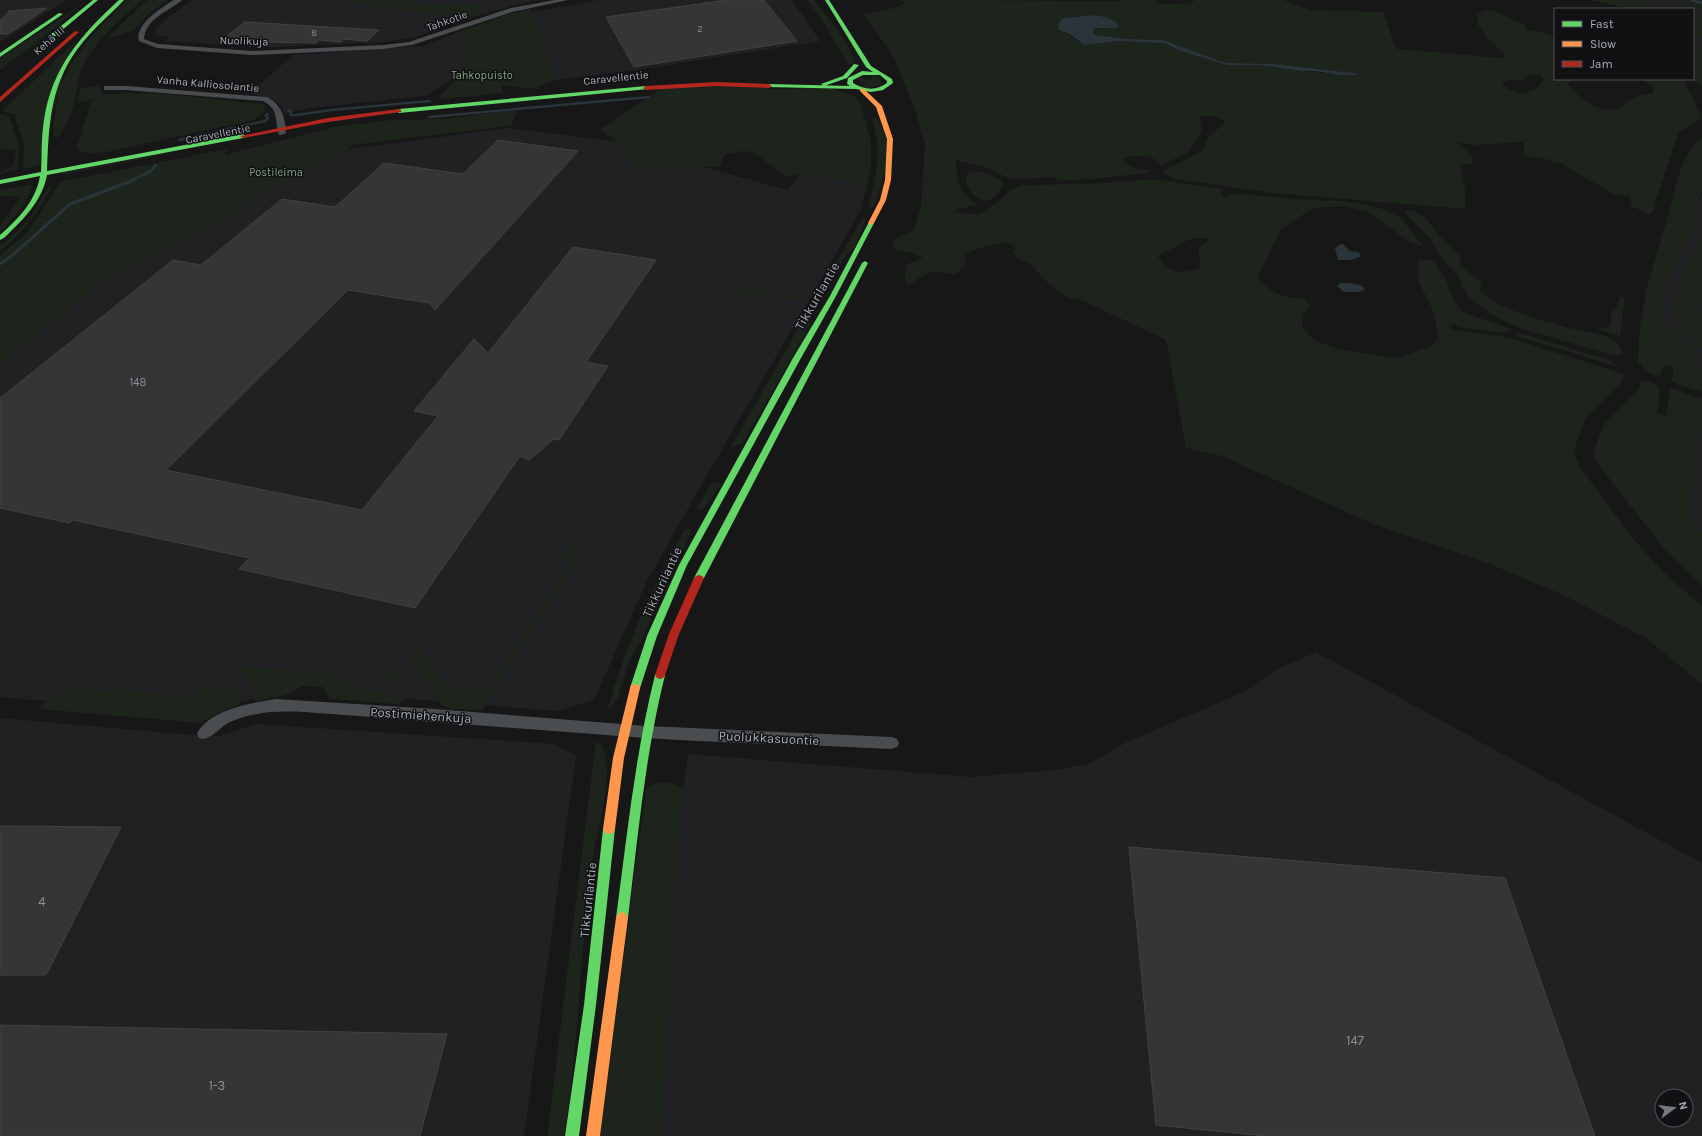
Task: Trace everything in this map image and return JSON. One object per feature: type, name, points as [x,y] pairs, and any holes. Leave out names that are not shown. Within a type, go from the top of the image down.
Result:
[{"type":"main road","name":"Kehä III","points":[[43,44],[96,0]]},
{"type":"main road","name":"Kehä III","points":[[0,100],[115,0]]},
{"type":"main road","points":[[0,238],[29,208],[44,177],[46,135],[52,95],[57,81],[74,50],[110,10],[122,0]]},
{"type":"main road","points":[[817,0],[844,34],[858,63],[859,68],[850,84],[858,89]]},
{"type":"main road","points":[[827,0],[868,67],[890,80],[890,83],[881,93],[894,120],[899,146]]},
{"type":"main road","points":[[0,54],[77,4]]},
{"type":"main road","points":[[824,84],[845,77],[858,63]]},
{"type":"main road","name":"Caravellentie","points":[[794,87],[841,82],[868,72],[880,74]]},
{"type":"main road","name":"Caravellentie","points":[[0,188],[44,177],[368,115],[674,85],[716,84],[858,89],[874,91],[884,88]]},
{"type":"main road","name":"Tikkurilantie","points":[[572,1136],[590,1005],[614,782],[623,731],[652,636],[683,565],[836,290],[883,200],[888,180],[890,140],[879,106],[870,96],[858,89]]},
{"type":"main road","name":"Caravellentie","points":[[0,182],[44,177]]},
{"type":"main road","name":"Tikkurilantie","points":[[593,1136],[629,862],[636,796],[646,732],[666,654],[682,614],[702,572],[839,314],[868,256]]},
{"type":"street","name":"Nuolikuja","points":[[179,0],[158,13],[142,31],[140,36],[141,40],[157,46],[252,52],[383,48],[405,45]]},
{"type":"street","name":"Tahkotie","points":[[405,45],[511,10],[565,0]]},
{"type":"street","name":"Vanha Kalliosolantie","points":[[107,88],[126,88],[264,99],[274,104],[278,110],[282,131]]},
{"type":"street","name":"Postimiehenkuja","points":[[204,734],[208,728],[233,715],[251,709],[276,705],[435,715],[646,732]]},
{"type":"street","name":"Puolukkasuontie","points":[[646,732],[892,743]]},
{"type":"shaded area","points":[[0,0],[67,0],[0,42]]},
{"type":"shaded area","points":[[192,0],[541,0],[513,5],[465,19],[416,37],[384,42],[270,47],[241,46],[165,41],[169,37],[157,36],[155,34],[156,30],[165,20]]},
{"type":"shaded area","points":[[598,0],[792,0],[820,41],[636,70],[556,80],[533,12]]},
{"type":"shaded area","points":[[1625,0],[1702,0],[1702,61],[1694,48],[1694,8],[1646,8]]},
{"type":"shaded area","points":[[1094,15],[1115,21],[1119,26],[1113,28],[1094,29],[1093,33],[1095,35],[1127,39],[1163,40],[1228,63],[1274,64],[1353,73],[1358,75],[1339,75],[1261,65],[1227,65],[1178,50],[1167,44],[1159,43],[1119,41],[1085,45],[1069,34],[1059,30],[1058,27],[1060,21],[1064,18]]},
{"type":"shaded area","points":[[459,32],[463,72],[426,96],[310,108],[285,114],[278,103],[250,93],[293,55],[423,46]]},
{"type":"shaded area","points":[[509,128],[618,142],[634,167],[700,166],[788,190],[800,173],[867,185],[861,209],[851,228],[646,583],[594,700],[558,711],[336,693],[336,683],[304,681],[290,690],[192,714],[0,697],[0,364],[94,288],[349,149]]},
{"type":"shaded area","points":[[1702,193],[1702,373],[1696,350],[1660,317],[1670,274],[1689,238]]},
{"type":"shaded area","points":[[1343,244],[1350,251],[1358,252],[1361,255],[1360,257],[1351,260],[1338,260],[1335,249],[1339,245]]},
{"type":"shaded area","points":[[1340,283],[1357,284],[1365,289],[1359,292],[1344,292],[1337,286]]},
{"type":"shaded area","points":[[1702,427],[1702,533],[1687,516]]},
{"type":"shaded area","points":[[1316,652],[1702,863],[1702,1136],[662,1136],[681,805],[688,754],[971,777],[1054,770],[1088,764],[1127,742],[1246,691],[1274,671]]},
{"type":"shaded area","points":[[0,718],[180,734],[220,736],[257,724],[553,744],[576,756],[524,1136],[0,1136]]},
{"type":"green space","points":[[87,0],[41,39],[0,70],[0,58]]},
{"type":"green space","points":[[127,0],[142,0],[101,39],[88,57],[80,73],[71,115],[59,137],[54,138],[53,130],[59,90],[70,65],[91,37]]},
{"type":"green space","points":[[147,0],[169,0],[149,13],[134,30],[106,39]]},
{"type":"green space","points":[[330,0],[398,0],[424,4],[468,5],[482,3],[487,0],[488,3],[481,6],[483,13],[453,24],[448,16]]},
{"type":"green space","points":[[807,0],[814,0],[838,30],[848,46],[855,63],[848,64],[821,18]]},
{"type":"green space","points":[[901,0],[1156,0],[1158,3],[1187,4],[1195,0],[1283,0],[1310,10],[1383,12],[1396,49],[1500,58],[1506,56],[1486,36],[1478,25],[1478,14],[1483,11],[1491,10],[1527,26],[1525,28],[1526,30],[1544,33],[1554,37],[1554,80],[1572,80],[1567,83],[1575,93],[1593,106],[1606,110],[1614,110],[1624,106],[1633,98],[1653,93],[1654,87],[1644,80],[1682,80],[1685,82],[1702,118],[1679,132],[1655,203],[1654,211],[1649,214],[1631,206],[1630,197],[1612,193],[1560,163],[1525,156],[1523,142],[1476,145],[1457,142],[1473,157],[1472,164],[1460,165],[1465,188],[1465,209],[1274,193],[1175,179],[1163,173],[1164,171],[1204,150],[1207,140],[1225,123],[1225,121],[1212,116],[1199,117],[1202,131],[1187,153],[1161,165],[1153,158],[1144,156],[1133,156],[1123,159],[1128,165],[1139,169],[1150,170],[1147,173],[1092,179],[1060,180],[1053,177],[1017,179],[1006,177],[982,166],[956,160],[957,175],[960,186],[966,196],[978,205],[958,209],[956,212],[978,215],[1003,198],[1010,190],[1023,185],[1083,184],[1154,179],[1221,189],[1223,193],[1220,196],[1225,197],[1234,194],[1245,194],[1292,199],[1343,201],[1372,206],[1388,211],[1402,219],[1423,246],[1411,243],[1370,213],[1345,206],[1313,208],[1281,229],[1257,278],[1268,288],[1279,294],[1291,298],[1305,299],[1310,306],[1303,315],[1302,327],[1314,340],[1340,350],[1397,358],[1429,347],[1439,339],[1433,311],[1421,286],[1417,273],[1420,259],[1434,261],[1447,282],[1451,295],[1462,312],[1509,328],[1509,331],[1497,332],[1459,327],[1454,324],[1449,326],[1452,330],[1500,336],[1516,340],[1624,374],[1622,382],[1586,418],[1574,450],[1580,467],[1631,536],[1664,573],[1702,606],[1702,684],[1646,638],[1561,594],[1490,564],[1373,524],[1222,456],[1186,448],[1166,340],[1084,301],[1067,297],[1046,281],[1031,265],[1016,257],[1013,253],[1016,248],[1012,245],[998,243],[964,255],[966,263],[955,275],[935,271],[922,276],[911,284],[906,283],[905,274],[907,264],[923,258],[910,252],[898,251],[893,242],[897,238],[913,231],[921,207],[925,144],[914,107],[892,54],[864,15],[898,7],[905,3]],"holes":[[[1094,15],[1101,16],[1118,23],[1119,26],[1113,28],[1094,29],[1093,33],[1095,35],[1127,39],[1163,40],[1228,63],[1282,65],[1353,73],[1339,75],[1261,65],[1227,65],[1178,50],[1167,44],[1159,43],[1119,41],[1086,45],[1059,30],[1070,17]],[[1540,75],[1544,80],[1536,89],[1523,94],[1508,89],[1501,82],[1523,80],[1528,76]],[[1196,238],[1206,238],[1208,241],[1203,244],[1199,250],[1200,268],[1182,272],[1170,269],[1161,262],[1158,256],[1186,241]]]},
{"type":"green space","points":[[1590,0],[1640,0],[1646,1],[1656,8],[1627,8]]},
{"type":"green space","points":[[1668,0],[1702,0],[1702,8]]},
{"type":"green space","name":"Tahkopuisto","points":[[530,9],[533,12],[556,80],[532,89],[502,85],[502,93],[437,100],[463,72],[459,32],[509,14]]},
{"type":"green space","points":[[1694,13],[1702,15],[1702,38],[1694,31]]},
{"type":"green space","points":[[1694,36],[1702,49],[1702,87],[1693,80]]},
{"type":"green space","points":[[76,41],[70,51],[39,165],[23,169],[24,144],[14,114],[3,112],[4,109]]},
{"type":"green space","points":[[873,75],[880,78],[881,86],[865,88],[859,86],[865,84],[857,80],[861,77],[871,80]]},
{"type":"green space","points":[[98,86],[103,95],[122,93],[162,94],[202,97],[261,104],[265,106],[264,112],[254,120],[106,152],[87,153],[80,151],[77,148],[90,105],[94,99],[78,102],[80,88]]},
{"type":"green space","points":[[688,86],[776,89],[831,88],[854,96],[860,103],[871,141],[871,167],[867,185],[800,173],[787,177],[753,152],[743,151],[725,154],[719,167],[634,167],[618,142],[600,130],[660,89]]},
{"type":"green space","name":"Postileima","points":[[518,110],[511,126],[352,145],[349,149],[94,288],[0,364],[0,255],[27,233],[60,182],[227,149],[225,155],[335,127],[392,120],[442,119]]},
{"type":"green space","points":[[0,114],[9,116],[19,146],[18,169],[0,174],[0,172],[13,166],[16,150],[0,149]]},
{"type":"green space","points":[[872,118],[877,118],[883,128],[887,150],[884,173],[878,196],[874,206],[868,208],[877,163],[877,141]]},
{"type":"green space","points":[[1702,137],[1702,189],[1692,232],[1670,274],[1660,317],[1696,350],[1702,373],[1702,392],[1679,385],[1672,381],[1674,367],[1668,365],[1663,366],[1660,376],[1647,371],[1638,361],[1646,292],[1681,168],[1693,146]]},
{"type":"green space","points":[[171,153],[61,175],[61,173]]},
{"type":"green space","points":[[973,171],[988,174],[1003,182],[1001,189],[989,200],[983,200],[976,197],[967,186],[966,180],[968,174]]},
{"type":"green space","points":[[54,183],[31,220],[9,244],[0,251],[0,246],[25,223],[44,194]]},
{"type":"green space","points":[[32,185],[23,205],[0,233],[0,226],[18,201],[19,197],[0,196],[0,190]]},
{"type":"green space","points":[[1411,210],[1425,217],[1439,235],[1461,257],[1460,265],[1482,283],[1480,291],[1489,298],[1509,309],[1531,317],[1609,338],[1618,344],[1623,354],[1613,355],[1523,329],[1491,314],[1470,298],[1462,287],[1459,276],[1444,262],[1431,240],[1404,212]]},
{"type":"green space","points":[[863,217],[866,219],[855,247],[847,254],[831,281],[822,286]]},
{"type":"green space","points":[[1702,237],[1702,306],[1698,304],[1695,306],[1702,310],[1702,349],[1678,326],[1673,312],[1676,290],[1680,279],[1700,238]]},
{"type":"green space","points":[[745,285],[779,294],[810,297],[807,301],[764,294],[741,296],[739,294]]},
{"type":"green space","points":[[1620,297],[1625,297],[1620,336],[1597,329],[1605,328],[1611,324],[1611,312],[1616,308]]},
{"type":"green space","points":[[807,313],[809,314],[811,324],[743,443],[731,447]]},
{"type":"green space","points":[[1515,333],[1520,333],[1609,360],[1619,367],[1517,336]]},
{"type":"green space","points":[[1647,381],[1659,386],[1660,389],[1657,412],[1665,416],[1667,414],[1670,389],[1702,399],[1702,427],[1688,516],[1702,533],[1702,586],[1666,551],[1601,468],[1594,456],[1594,451],[1605,423],[1637,392],[1640,387],[1640,382]]},
{"type":"green space","points":[[614,478],[617,479],[579,537],[577,547],[581,556],[482,710],[451,709],[442,705],[408,655],[419,649],[421,650],[446,686],[488,690],[570,562],[560,559]]},
{"type":"green space","points":[[713,482],[722,483],[703,509],[699,509],[697,507]]},
{"type":"green space","points":[[684,530],[692,530],[641,641],[629,662],[617,700],[607,711],[622,663],[640,618],[672,552]]},
{"type":"green space","points":[[146,657],[149,657],[123,688],[144,693],[193,698],[204,686],[226,692],[233,684],[239,691],[240,704],[214,715],[201,723],[39,709],[39,707],[61,692],[72,687],[115,692]]},
{"type":"green space","points":[[237,666],[299,670],[342,676],[364,688],[407,698],[401,703],[395,704],[332,699],[329,698],[324,687],[303,686],[286,695],[255,701],[250,682],[244,674],[235,669]]},
{"type":"green space","points":[[390,666],[400,681],[374,675]]},
{"type":"green space","points":[[596,742],[601,744],[605,755],[607,781],[603,811],[592,865],[584,938],[572,1080],[564,1136],[547,1136]]},
{"type":"green space","points":[[668,782],[683,788],[669,994],[662,1136],[600,1136],[646,789],[655,783]]},
{"type":"building","points":[[764,0],[797,41],[634,67],[606,17],[720,1]]},
{"type":"building","points":[[47,8],[8,34],[0,34],[0,21],[9,11]]},
{"type":"building","points":[[245,22],[379,30],[367,41],[344,39],[341,42],[319,40],[316,43],[268,42],[265,45],[219,42]]},
{"type":"building","points":[[498,140],[578,151],[435,310],[429,303],[348,290],[166,470],[362,510],[438,416],[414,411],[474,339],[488,353],[573,247],[656,260],[586,362],[608,366],[559,440],[554,439],[529,460],[520,456],[415,608],[239,569],[249,558],[73,520],[69,523],[0,508],[0,398],[173,260],[201,265],[282,199],[335,207],[384,163],[463,174]]},
{"type":"building","points":[[0,826],[121,827],[46,975],[0,975]]},
{"type":"building","points":[[1129,847],[1505,878],[1595,1136],[1265,1136],[1156,1125]]},
{"type":"building","points":[[0,1025],[447,1034],[420,1136],[0,1136]]},
{"type":"waterway","points":[[1692,0],[1702,3]]},
{"type":"waterway","points":[[429,117],[649,97]]},
{"type":"waterway","points":[[288,111],[290,110],[291,115],[296,115],[331,110],[430,101]]},
{"type":"waterway","points":[[179,140],[265,121],[268,118],[266,115],[268,114]]},
{"type":"waterway","points":[[126,183],[151,171],[156,165]]},
{"type":"waterway","points":[[0,264],[14,254],[70,204],[129,182]]},
{"type":"traffic: fast","points":[[52,36],[96,0]]},
{"type":"traffic: fast","points":[[0,238],[31,206],[42,183],[44,175],[44,144],[48,112],[59,76],[65,63],[82,40],[122,0]]},
{"type":"traffic: fast","points":[[827,0],[869,67],[880,74]]},
{"type":"traffic: fast","points":[[0,55],[61,14]]},
{"type":"traffic: fast","points":[[824,84],[845,77],[856,65]]},
{"type":"traffic: fast","points":[[862,73],[881,74],[890,80],[890,83],[886,87],[871,91],[860,89],[850,84],[850,79],[862,73]]},
{"type":"traffic: fast","points":[[769,86],[854,88]]},
{"type":"traffic: fast","points":[[399,111],[646,88]]},
{"type":"traffic: fast","points":[[0,182],[243,136]]},
{"type":"traffic: fast","points":[[635,688],[652,636],[683,565],[797,358],[833,296],[871,223]]},
{"type":"traffic: fast","points":[[699,578],[865,263]]},
{"type":"traffic: fast","points":[[622,918],[641,765],[646,735],[660,675]]},
{"type":"traffic: fast","points":[[572,1136],[590,1005],[609,829]]},
{"type":"traffic: slow","points":[[862,90],[879,106],[890,139],[888,180],[883,200],[871,223]]},
{"type":"traffic: slow","points":[[609,829],[619,758],[635,688]]},
{"type":"traffic: slow","points":[[593,1136],[622,918]]},
{"type":"traffic: jam","points":[[0,100],[77,32]]},
{"type":"traffic: jam","points":[[646,88],[716,84],[769,86]]},
{"type":"traffic: jam","points":[[243,136],[328,120],[399,111]]},
{"type":"traffic: jam","points":[[660,675],[674,634],[699,578]]}]
